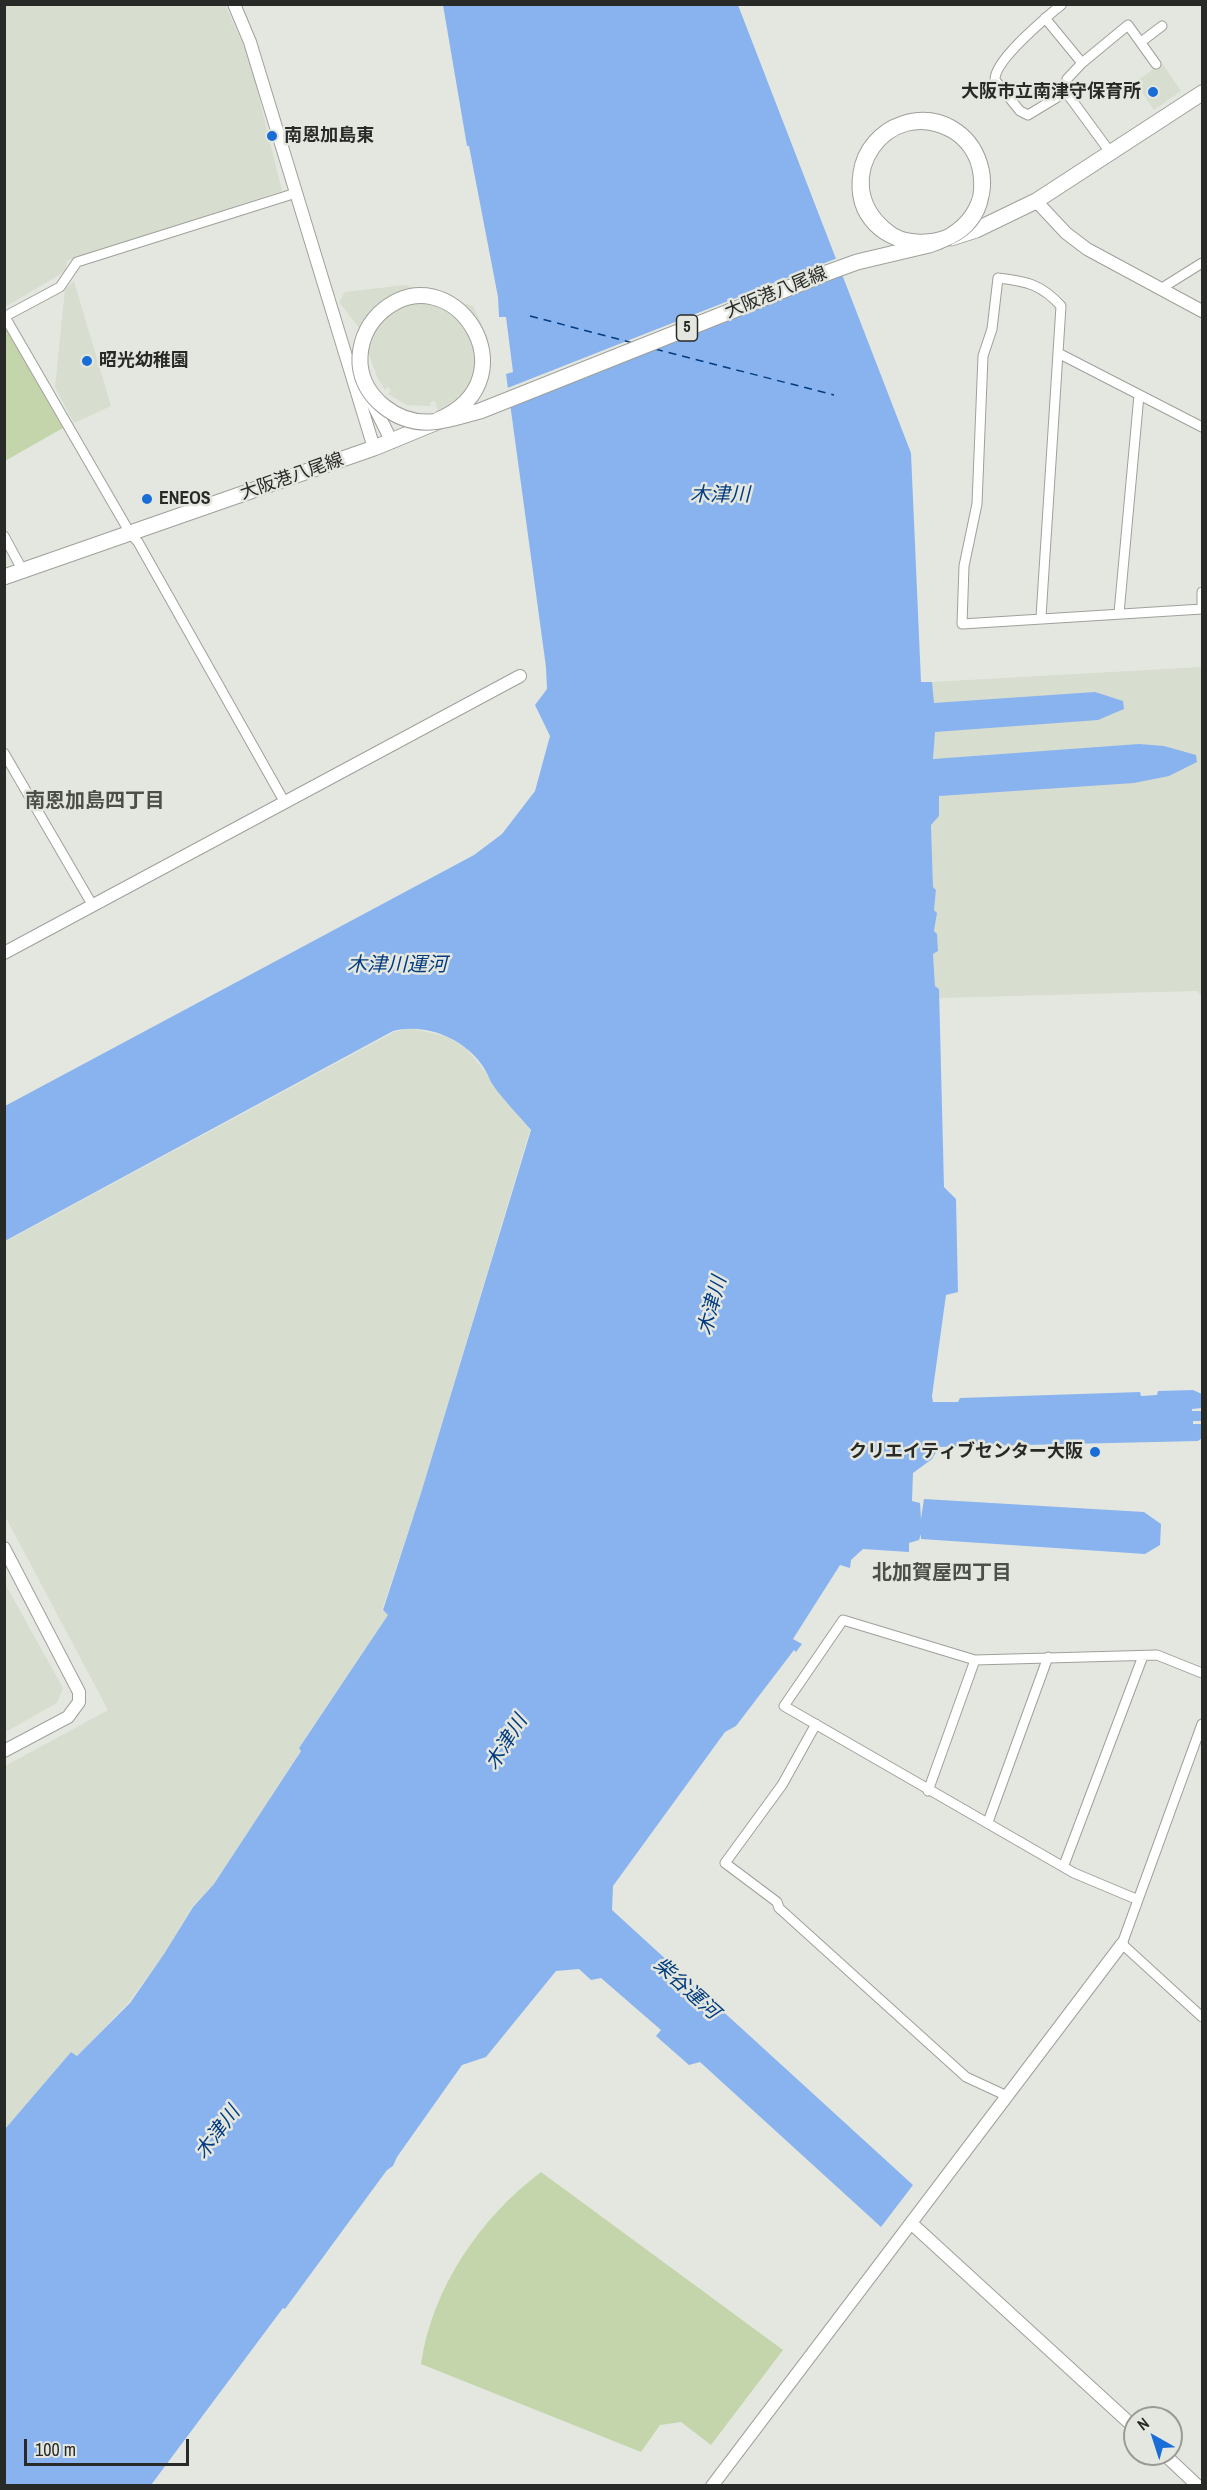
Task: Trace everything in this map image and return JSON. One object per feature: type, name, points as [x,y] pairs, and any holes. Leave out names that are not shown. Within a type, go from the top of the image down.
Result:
[{"type":"main road","name":"大阪港八尾線","points":[[4,577],[392,442],[438,423],[447,417],[455,410],[467,399],[479,378],[481,346],[471,323],[447,303],[415,298],[386,309],[367,331],[362,347],[361,366],[370,391],[383,405],[396,413],[427,421],[438,420],[444,417],[451,413],[456,410],[467,400],[474,390],[479,378],[483,365],[483,352],[480,339],[475,329],[464,314],[447,303],[435,298],[422,297],[401,301],[391,305],[381,312],[369,326],[364,337],[361,347],[361,371],[368,388],[376,399],[383,406],[403,417],[430,422],[438,421],[446,419],[455,418],[480,411],[835,270],[873,258],[929,245],[939,242],[948,238],[954,235],[972,218],[981,199],[983,180],[977,156],[972,147],[962,136],[944,125],[925,121],[904,123],[883,134],[873,145],[866,157],[860,176],[863,201],[869,214],[878,225],[892,236],[914,243],[930,243],[939,241],[948,237],[958,230],[977,206],[982,182],[974,152],[952,130],[924,122],[895,128],[872,147],[861,174],[865,205],[874,220],[888,233],[914,243],[939,241],[976,230],[1035,201],[1203,93]]},
{"type":"street","points":[[234,4],[250,42],[374,448]]},
{"type":"street","points":[[1062,4],[1045,18],[998,67],[995,80],[1020,111],[1028,115],[1066,92]]},
{"type":"street","points":[[1045,18],[1082,63]]},
{"type":"street","points":[[1110,152],[1066,92],[1067,79],[1082,63],[1126,26],[1131,27],[1156,64]]},
{"type":"street","points":[[1141,42],[1162,26]]},
{"type":"street","points":[[284,801],[138,542],[130,533],[5,317],[60,287],[69,278],[77,262],[297,193]]},
{"type":"street","points":[[1035,201],[1066,233],[1087,249],[1203,311]]},
{"type":"street","points":[[1162,288],[1203,263]]},
{"type":"street","points":[[1041,617],[1060,354],[1061,306],[1047,290],[1018,280],[998,278],[992,329],[983,356],[977,504],[964,566],[962,624],[1041,617],[1202,609],[1203,592]]},
{"type":"street","points":[[337,331],[392,442]]},
{"type":"street","points":[[1060,354],[1203,427]]},
{"type":"street","points":[[1119,613],[1139,395]]},
{"type":"street","points":[[4,536],[23,571]]},
{"type":"street","points":[[4,953],[520,676]]},
{"type":"street","points":[[4,753],[93,906]]},
{"type":"street","points":[[4,1548],[79,1692],[79,1702],[68,1717],[4,1751]]},
{"type":"street","points":[[1136,1899],[1074,1873],[1064,1865],[928,1791],[784,1706],[843,1620],[975,1660],[1157,1655],[1203,1673]]},
{"type":"street","points":[[1064,1865],[1143,1656]]},
{"type":"street","points":[[988,1822],[1048,1657]]},
{"type":"street","points":[[928,1791],[975,1660]]},
{"type":"street","points":[[816,1724],[782,1785],[724,1863],[777,1902],[779,1908],[966,2078],[1007,2096]]},
{"type":"street","points":[[712,2486],[1122,1944],[1136,1899],[1203,1724]]},
{"type":"street","points":[[1122,1944],[1203,2017]]},
{"type":"street","points":[[911,2223],[1123,2417]]},
{"type":"street","points":[[1177,2466],[1198,2486]]},
{"type":"shaded area","points":[[5,5],[225,5],[250,60],[282,191],[67,261],[66,271],[5,307]]},
{"type":"shaded area","points":[[1162,63],[1181,91],[1154,110],[1135,82]]},
{"type":"shaded area","points":[[74,281],[111,406],[74,423],[55,387],[65,289]]},
{"type":"shaded area","points":[[405,285],[473,306],[488,338],[491,366],[482,393],[473,406],[443,428],[435,401],[430,402],[431,406],[407,405],[388,394],[391,391],[388,387],[385,390],[377,377],[360,329],[339,302],[345,292]]},
{"type":"shaded area","points":[[1202,667],[1202,996],[1197,991],[939,998],[939,989],[935,986],[933,954],[938,951],[937,935],[934,931],[937,914],[934,910],[936,890],[933,887],[931,825],[939,816],[939,796],[938,758],[933,759],[932,682]]},
{"type":"shaded area","points":[[410,1028],[448,1037],[467,1049],[530,1130],[421,1493],[382,1610],[388,1615],[299,1747],[301,1750],[214,1884],[192,1907],[164,1954],[129,2002],[77,2056],[71,2052],[5,2129],[5,1766],[108,1710],[5,1516],[5,1242],[394,1032]]},
{"type":"shaded area","points":[[4,1582],[63,1688],[57,1703],[5,1732]]},
{"type":"green space","points":[[4,325],[63,428],[5,461],[4,461]]},
{"type":"green space","points":[[541,2172],[783,2350],[711,2445],[681,2422],[660,2425],[641,2452],[421,2364],[436,2308],[462,2257],[498,2211]]},
{"type":"water","points":[[443,5],[738,5],[911,453],[921,682],[932,682],[934,703],[1095,692],[1123,701],[1124,709],[1098,720],[935,732],[933,759],[1139,744],[1164,746],[1196,755],[1197,762],[1169,776],[1134,783],[939,796],[939,816],[931,825],[933,887],[936,890],[934,910],[937,913],[934,931],[937,934],[938,951],[933,954],[935,986],[939,989],[944,1187],[956,1199],[958,1292],[946,1295],[932,1396],[933,1402],[958,1402],[960,1398],[1140,1392],[1141,1396],[1157,1395],[1158,1391],[1193,1390],[1202,1394],[1202,1408],[1192,1409],[1192,1411],[1202,1411],[1202,1421],[1193,1421],[1193,1424],[1202,1424],[1202,1438],[1198,1441],[939,1447],[932,1459],[913,1473],[912,1501],[920,1503],[921,1519],[924,1499],[1144,1512],[1161,1524],[1160,1545],[1145,1554],[921,1539],[921,1534],[919,1540],[909,1543],[909,1552],[863,1549],[851,1560],[850,1568],[840,1565],[793,1639],[802,1644],[796,1652],[794,1650],[736,1726],[725,1732],[613,1886],[612,1910],[913,2185],[881,2227],[700,2062],[689,2065],[656,2036],[661,2030],[601,1978],[591,1980],[579,1969],[556,1971],[486,2057],[462,2065],[393,2166],[387,2170],[151,2485],[5,2485],[5,2129],[71,2052],[77,2056],[130,2003],[193,1907],[214,1884],[301,1751],[299,1748],[388,1615],[383,1610],[421,1493],[531,1130],[497,1091],[484,1067],[464,1046],[437,1033],[423,1030],[393,1031],[5,1241],[5,1106],[474,855],[502,834],[535,791],[550,736],[535,705],[547,689],[546,667],[506,374],[513,372],[506,317],[499,317],[498,297],[469,146],[467,146]]},
{"type":"pier","points":[[840,257],[845,274],[507,407],[505,389]]},
{"type":"ferry route","points":[[530,316],[633,343]]},
{"type":"ferry route","points":[[655,349],[834,395]]},
{"type":"place","name":"大阪市立南津守保育所","points":[[1153,92]]},
{"type":"place","name":"南恩加島東","points":[[272,136]]},
{"type":"place","name":"昭光幼稚園","points":[[87,361]]},
{"type":"place","name":"ENEOS","points":[[147,499]]},
{"type":"place","name":"クリエイティブセンター大阪","points":[[1095,1452]]},
{"type":"district","name":"南恩加島四丁目","points":[[95,802]]},
{"type":"district","name":"北加賀屋四丁目","points":[[942,1574]]},
{"type":"water label","name":"木津川","points":[[720,496]]},
{"type":"water label","name":"木津川運河","points":[[397,966]]},
{"type":"water label","name":"木津川","points":[[713,1306]]},
{"type":"water label","name":"木津川","points":[[507,1743]]},
{"type":"water label","name":"柴谷運河","points":[[686,1989]]},
{"type":"water label","name":"木津川","points":[[218,2133]]}]
